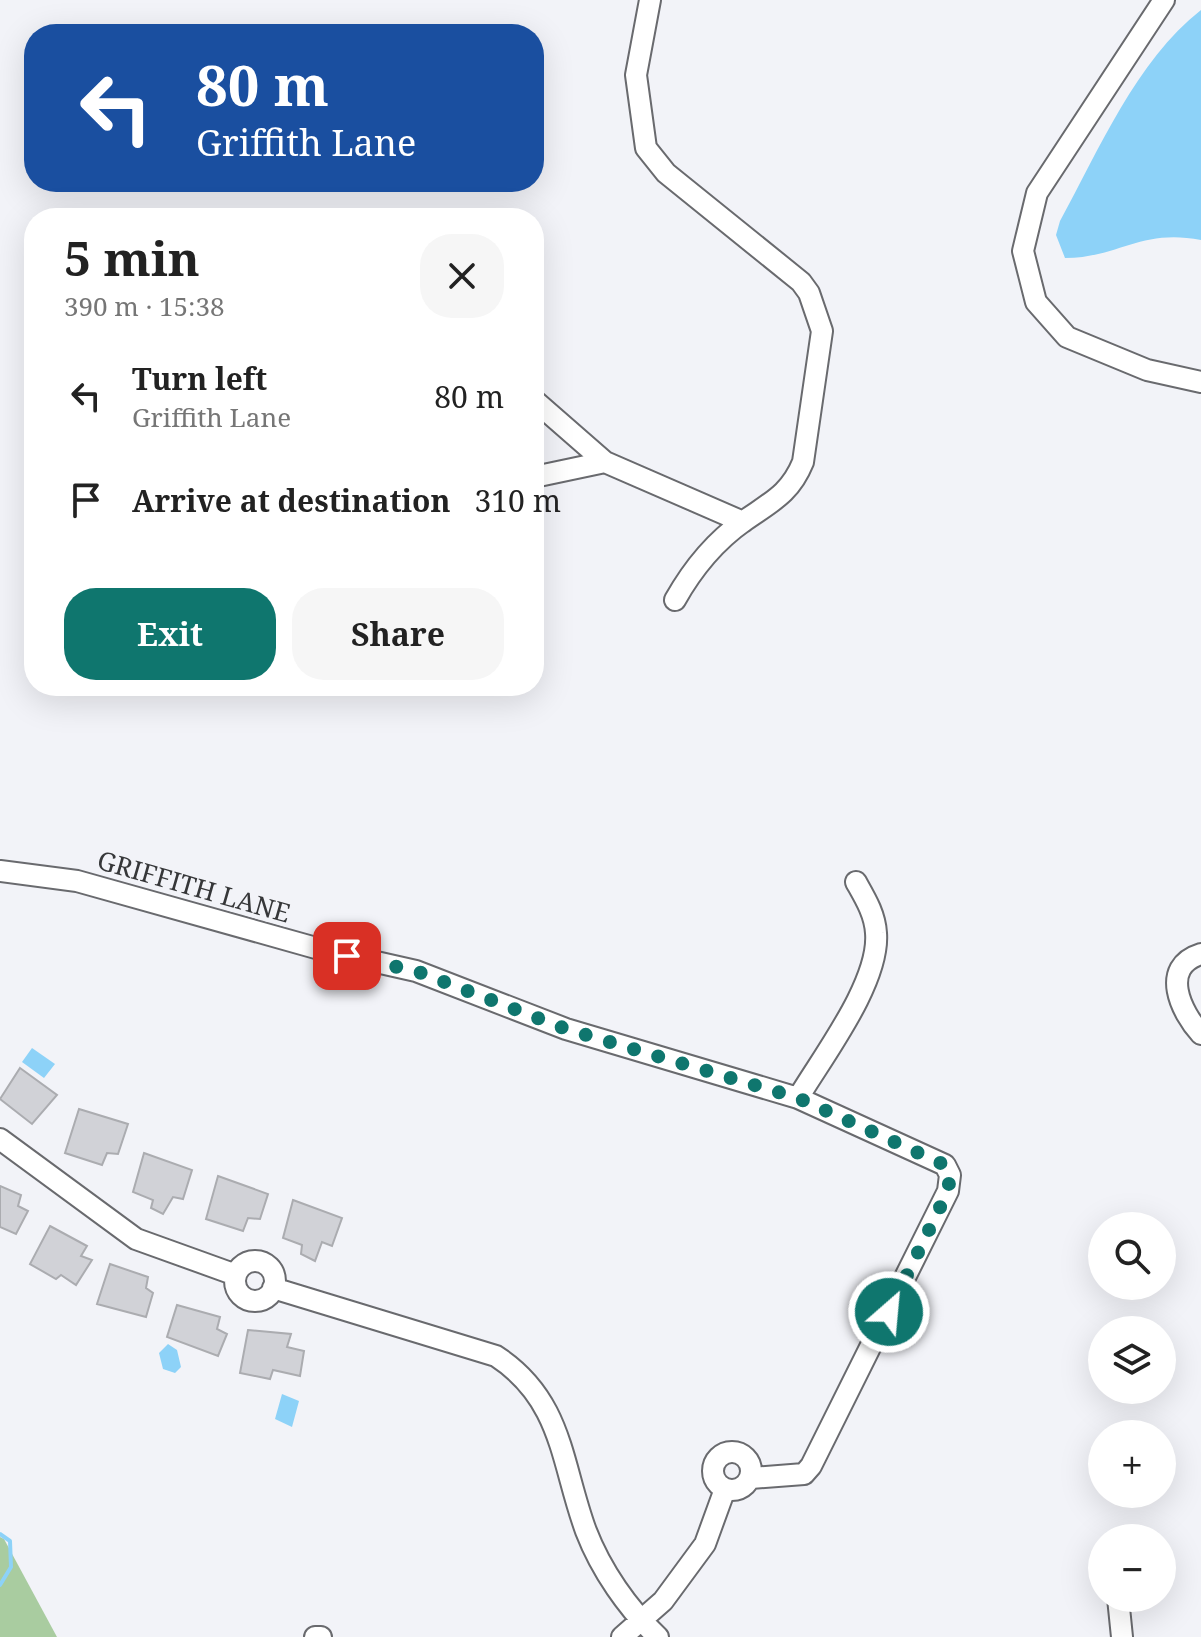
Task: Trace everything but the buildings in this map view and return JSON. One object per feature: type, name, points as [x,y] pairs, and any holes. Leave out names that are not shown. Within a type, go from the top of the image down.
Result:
[{"type":"street","points":[[650,0],[636,75],[646,148],[666,173],[801,282],[809,293],[822,331],[803,462],[798,476],[781,498],[743,522],[694,566],[675,600]]},
{"type":"street","points":[[1164,0],[1037,193],[1023,251],[1036,302],[1067,337],[1147,370],[1201,382]]},
{"type":"street","points":[[544,409],[605,462],[743,522]]},
{"type":"street","points":[[544,475],[605,462]]},
{"type":"street","name":"GRIFFITH LANE","points":[[0,871],[77,881],[323,950],[416,971],[566,1029],[798,1098],[945,1165],[950,1175],[948,1191],[811,1466],[804,1474],[751,1478]]},
{"type":"street","points":[[798,1098],[866,982],[875,956],[874,921],[856,882]]},
{"type":"street","points":[[1201,954],[1182,967],[1176,983],[1178,996],[1195,1008],[1201,1034]]},
{"type":"street","points":[[0,1139],[136,1239],[236,1275]]},
{"type":"street","points":[[249,1262],[262,1262],[274,1276],[273,1288],[266,1298],[248,1300],[239,1293],[236,1275],[249,1262]]},
{"type":"street","points":[[273,1288],[496,1356],[526,1378],[547,1407],[591,1544],[604,1569],[641,1621],[658,1637]]},
{"type":"street","points":[[736,1452],[747,1458],[751,1478],[741,1489],[725,1489],[713,1475],[715,1463],[724,1454],[736,1452]]},
{"type":"street","points":[[622,1637],[663,1601],[705,1544],[725,1489]]},
{"type":"street","points":[[1119,1612],[1122,1637]]},
{"type":"green space","points":[[0,1537],[4,1539],[57,1637],[0,1637]]},
{"type":"water","points":[[1201,10],[1201,240],[1180,237],[1146,240],[1100,254],[1065,258],[1056,235],[1060,221],[1105,136],[1157,54]]},
{"type":"water","points":[[32,1048],[55,1064],[44,1078],[22,1062]]},
{"type":"water","points":[[168,1344],[177,1350],[181,1367],[175,1373],[163,1369],[159,1353]]},
{"type":"water","points":[[282,1394],[299,1401],[292,1427],[275,1419]]},
{"type":"waterway","points":[[0,1534],[10,1541],[11,1567],[0,1585]]},
{"type":"route","points":[[347,956],[416,971],[566,1029],[798,1098],[945,1165],[950,1175],[948,1191],[889,1312]]}]
